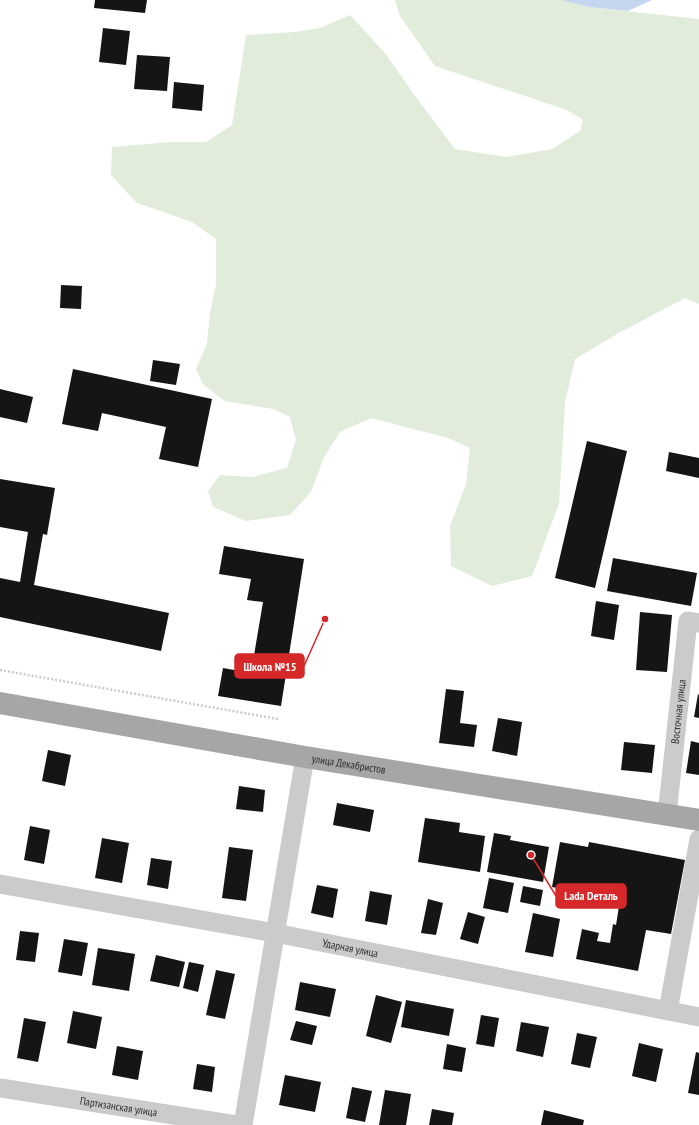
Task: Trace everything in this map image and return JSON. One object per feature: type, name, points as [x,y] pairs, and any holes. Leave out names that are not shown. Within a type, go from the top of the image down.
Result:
[{"type":"main road","name":"улица Декабристов","points":[[0,703],[305,757],[699,820]]},
{"type":"street","name":"Восточная улица","points":[[667,815],[688,621],[699,623]]},
{"type":"street","points":[[243,1125],[305,757]]},
{"type":"street","points":[[668,1011],[699,839]]},
{"type":"street","name":"Ударная улица","points":[[0,884],[275,933],[699,1017]]},
{"type":"street","name":"Партизанская улица","points":[[0,1088],[237,1125]]},
{"type":"path","points":[[0,670],[278,719]]},
{"type":"green space","points":[[395,0],[563,0],[589,7],[699,19],[699,304],[685,298],[617,334],[575,359],[565,403],[559,504],[532,576],[492,586],[451,566],[450,526],[466,484],[470,448],[448,438],[371,418],[340,432],[324,457],[311,492],[290,515],[246,521],[213,507],[208,491],[220,475],[252,477],[287,468],[296,440],[290,417],[273,409],[224,401],[203,384],[196,369],[207,344],[210,312],[216,285],[216,239],[192,222],[137,203],[111,175],[112,147],[171,142],[206,142],[232,125],[246,35],[295,32],[320,28],[350,15],[385,53],[455,149],[506,157],[552,149],[580,131],[583,120],[567,110],[435,66],[400,16]]},
{"type":"water","points":[[561,0],[652,0],[628,11],[589,7]]},
{"type":"building","points":[[95,0],[147,0],[145,13],[94,8]]},
{"type":"building","points":[[103,28],[130,31],[126,65],[99,62]]},
{"type":"building","points":[[137,55],[170,57],[167,91],[134,89]]},
{"type":"building","points":[[174,82],[204,85],[202,111],[172,108]]},
{"type":"building","points":[[61,285],[82,286],[81,309],[60,308]]},
{"type":"building","points":[[153,360],[180,364],[176,385],[150,381]]},
{"type":"building","points":[[73,369],[212,399],[198,467],[159,459],[166,427],[102,413],[98,431],[62,424]]},
{"type":"building","points":[[0,389],[33,397],[27,423],[0,417]]},
{"type":"building","points":[[587,441],[627,451],[595,588],[555,578]]},
{"type":"building","points":[[669,452],[699,458],[699,478],[666,471]]},
{"type":"building","points":[[0,479],[55,488],[47,535],[43,534],[34,585],[169,613],[161,651],[0,617],[0,578],[20,582],[28,532],[0,527]]},
{"type":"building","points":[[224,546],[304,559],[281,706],[218,696],[223,668],[251,673],[263,602],[247,600],[251,579],[219,574]]},
{"type":"building","points":[[613,558],[697,573],[691,606],[607,591]]},
{"type":"building","points":[[596,601],[619,605],[614,640],[591,636]]},
{"type":"building","points":[[640,612],[672,615],[667,672],[636,670]]},
{"type":"building","points":[[446,689],[464,691],[460,723],[477,725],[474,747],[439,743]]},
{"type":"building","points":[[698,694],[699,695],[699,718],[694,717]]},
{"type":"building","points":[[498,718],[522,722],[517,756],[492,751]]},
{"type":"building","points":[[691,741],[699,743],[699,775],[686,773]]},
{"type":"building","points":[[624,742],[655,745],[652,773],[621,770]]},
{"type":"building","points":[[48,750],[71,755],[65,786],[42,781]]},
{"type":"building","points":[[239,786],[265,790],[263,812],[236,809]]},
{"type":"building","points":[[337,803],[374,810],[370,832],[333,825]]},
{"type":"building","points":[[425,818],[460,823],[459,832],[485,836],[480,872],[418,862]]},
{"type":"building","points":[[30,826],[50,830],[44,864],[24,860]]},
{"type":"building","points":[[494,833],[511,836],[510,840],[549,847],[543,882],[487,872]]},
{"type":"building","points":[[102,838],[129,843],[122,883],[95,878]]},
{"type":"building","points":[[560,842],[588,847],[589,842],[685,860],[671,934],[646,930],[638,971],[576,959],[582,929],[599,933],[597,941],[610,943],[613,924],[616,925],[620,900],[552,887]]},
{"type":"building","points":[[229,847],[253,850],[246,901],[222,898]]},
{"type":"building","points":[[151,858],[172,861],[168,889],[147,885]]},
{"type":"building","points":[[489,878],[514,883],[508,913],[483,908]]},
{"type":"building","points":[[317,885],[338,889],[333,918],[311,913]]},
{"type":"building","points":[[523,886],[543,890],[540,906],[520,902]]},
{"type":"building","points":[[370,891],[392,895],[387,925],[365,921]]},
{"type":"building","points":[[428,899],[443,903],[436,935],[421,933]]},
{"type":"building","points":[[468,912],[485,917],[478,944],[460,939]]},
{"type":"building","points":[[533,913],[560,919],[553,957],[525,952]]},
{"type":"building","points":[[20,931],[39,933],[35,962],[16,960]]},
{"type":"building","points":[[64,939],[88,943],[82,976],[58,972]]},
{"type":"building","points":[[98,948],[135,954],[129,991],[92,985]]},
{"type":"building","points":[[156,955],[185,962],[179,987],[150,981]]},
{"type":"building","points":[[189,962],[204,965],[198,992],[183,988]]},
{"type":"building","points":[[216,970],[235,974],[225,1019],[206,1015]]},
{"type":"building","points":[[300,982],[336,989],[330,1017],[295,1010]]},
{"type":"building","points":[[376,995],[402,1002],[391,1043],[366,1036]]},
{"type":"building","points":[[406,1000],[454,1009],[449,1036],[401,1027]]},
{"type":"building","points":[[73,1011],[102,1017],[96,1049],[67,1043]]},
{"type":"building","points":[[481,1015],[499,1018],[494,1047],[476,1044]]},
{"type":"building","points":[[24,1018],[46,1022],[38,1062],[17,1058]]},
{"type":"building","points":[[296,1021],[317,1026],[312,1045],[290,1040]]},
{"type":"building","points":[[521,1022],[549,1027],[543,1057],[516,1051]]},
{"type":"building","points":[[577,1033],[597,1037],[590,1068],[571,1064]]},
{"type":"building","points":[[639,1043],[663,1049],[656,1082],[632,1076]]},
{"type":"building","points":[[447,1044],[466,1048],[462,1072],[443,1069]]},
{"type":"building","points":[[117,1046],[143,1051],[138,1080],[112,1075]]},
{"type":"building","points":[[696,1052],[699,1053],[699,1095],[688,1093]]},
{"type":"building","points":[[197,1064],[215,1067],[212,1092],[193,1089]]},
{"type":"building","points":[[285,1075],[321,1082],[315,1112],[279,1105]]},
{"type":"building","points":[[352,1087],[372,1091],[365,1122],[346,1118]]},
{"type":"building","points":[[385,1090],[411,1094],[406,1125],[379,1125]]},
{"type":"building","points":[[432,1109],[454,1113],[452,1125],[429,1125]]},
{"type":"building","points":[[544,1110],[584,1120],[583,1125],[541,1125]]},
{"type":"place","name":"Школа №15","points":[[325,619]]},
{"type":"place","name":"Lada Dеталь","points":[[531,855]]}]
